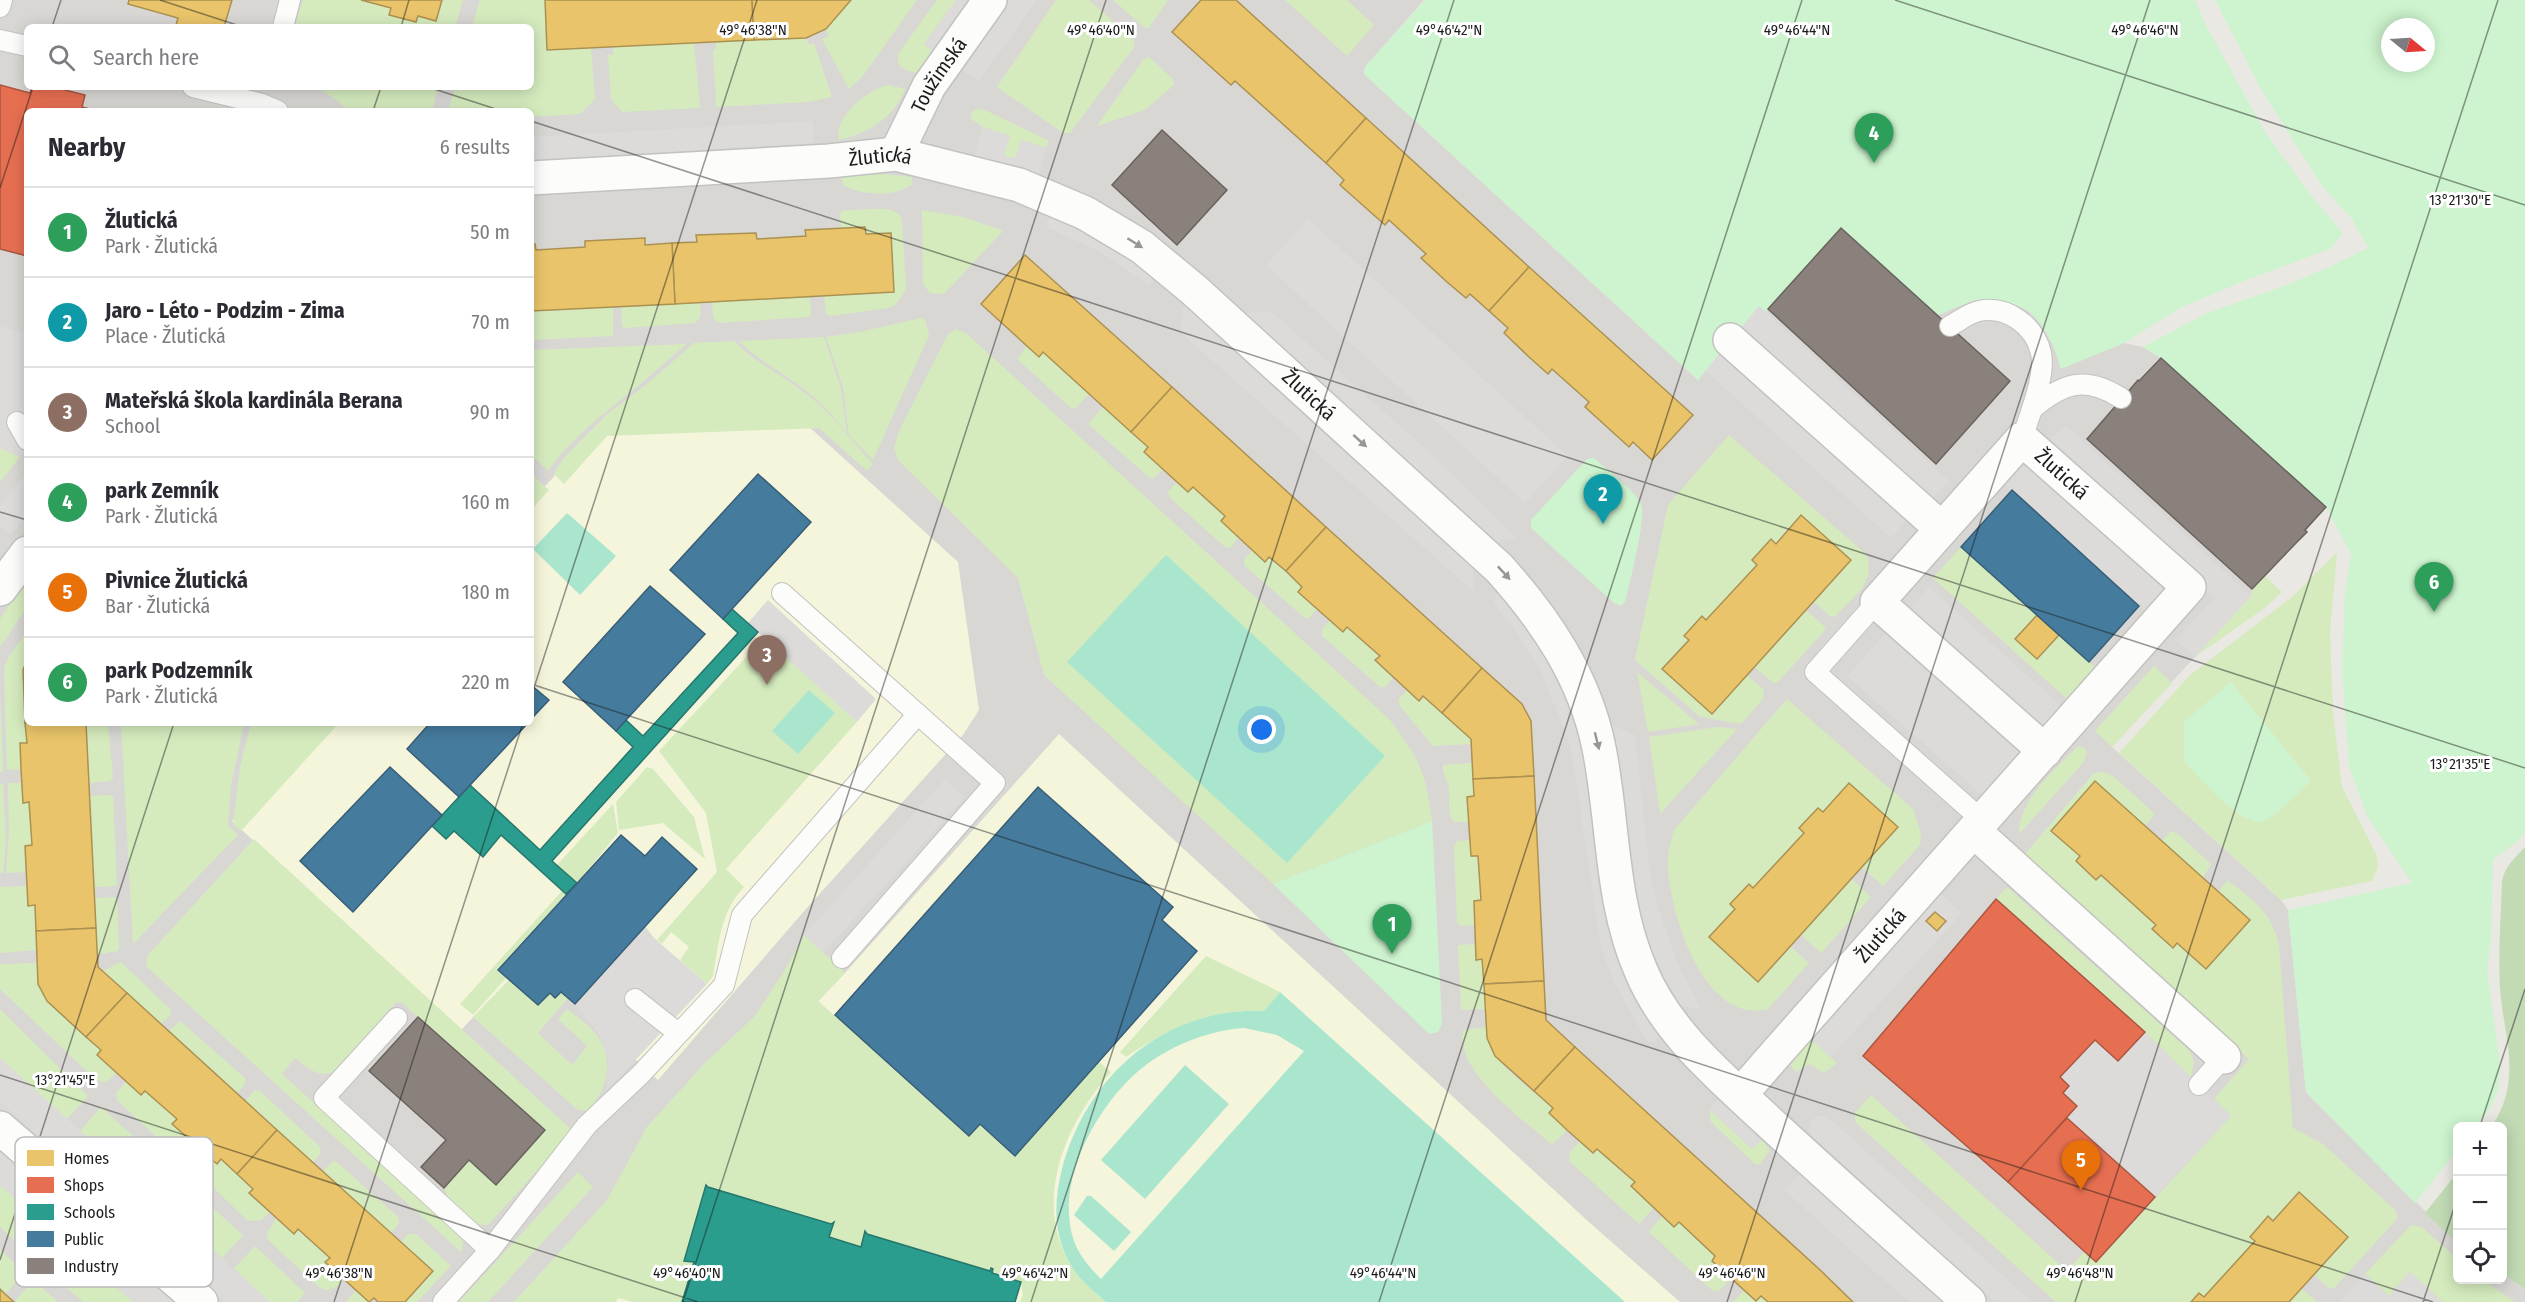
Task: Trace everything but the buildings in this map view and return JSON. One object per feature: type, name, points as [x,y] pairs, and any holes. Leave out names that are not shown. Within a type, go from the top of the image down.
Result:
[{"type":"street","name":"Toužimská","points":[[896,154],[929,86],[990,0]]},
{"type":"street","name":"Žlutická","points":[[534,178],[829,161],[896,154],[1019,185],[1085,213],[1142,248],[1194,290],[1499,568],[1535,608],[1556,639],[1574,672],[1589,712],[1599,748],[1616,884],[1623,918],[1640,970],[1656,1003],[1699,1055],[1740,1095],[1969,1302]]},
{"type":"street","points":[[1730,340],[1942,529]]},
{"type":"street","name":"Žlutická","points":[[1740,1095],[2189,587],[2027,424],[1942,529],[1877,602]]},
{"type":"street","points":[[0,589],[24,557]]},
{"type":"street","points":[[1877,602],[2045,751]]},
{"type":"street","points":[[1978,826],[2224,1057]]},
{"type":"street","points":[[0,1128],[15,1141]]},
{"type":"street","points":[[184,1287],[201,1302]]},
{"type":"lane","points":[[0,8],[2,0]]},
{"type":"lane","points":[[284,24],[290,0]]},
{"type":"lane","points":[[0,40],[24,45]]},
{"type":"lane","points":[[209,90],[269,101]]},
{"type":"lane","points":[[1950,326],[1977,311],[1994,310],[2009,313],[2029,328],[2041,353],[2041,372],[2027,424]]},
{"type":"lane","points":[[2027,424],[2052,392],[2076,384],[2097,385],[2121,398]]},
{"type":"lane","points":[[17,422],[24,435]]},
{"type":"lane","points":[[782,593],[995,783],[842,958]]},
{"type":"lane","points":[[1877,602],[1815,672],[1978,826]]},
{"type":"lane","points":[[443,1302],[490,1250],[587,1125],[641,1074],[724,985],[742,915],[918,714]]},
{"type":"lane","points":[[635,999],[678,1034]]},
{"type":"lane","points":[[397,1018],[324,1098],[490,1250]]},
{"type":"lane","points":[[2199,1085],[2224,1057]]},
{"type":"shaded area","points":[[0,0],[1424,0],[1365,67],[1364,74],[1698,380],[1759,306],[1788,287],[1841,228],[1938,315],[1974,300],[2001,301],[2022,305],[2037,318],[2054,346],[2061,368],[2124,343],[2143,347],[2161,358],[2326,507],[2298,541],[2252,589],[2251,596],[2112,747],[2281,900],[2288,910],[2306,1092],[2453,1239],[2453,1284],[2507,1284],[2507,1277],[2525,1289],[2525,1302],[0,1302]]},
{"type":"shaded area","points":[[956,0],[970,0],[933,51],[924,44]]},
{"type":"shaded area","points":[[1007,0],[1037,0],[979,81],[959,67]]},
{"type":"shaded area","points":[[813,121],[813,143],[534,160],[534,137]]},
{"type":"shaded area","points":[[983,127],[1010,136],[1004,154],[1006,157],[1016,157],[1021,140],[1046,148],[1038,175],[974,156]]},
{"type":"shaded area","points":[[1050,217],[1104,242],[1155,276],[1148,285],[1098,251],[1046,227]]},
{"type":"shaded area","points":[[1308,219],[1568,456],[1525,503],[1266,265]]},
{"type":"shaded area","points":[[1184,297],[1474,560],[1473,591],[1181,333]]},
{"type":"shaded area","points":[[1759,306],[1949,481],[1931,500],[1742,327]]},
{"type":"shaded area","points":[[1272,312],[1428,451],[1516,538],[1489,542],[1237,313]]},
{"type":"shaded area","points":[[0,326],[24,333],[24,452],[20,457],[0,448]]},
{"type":"shaded area","points":[[1720,353],[1907,520],[1891,538],[1706,371]]},
{"type":"shaded area","points":[[796,415],[958,562],[979,710],[963,735],[805,910],[658,1080],[561,992],[555,998],[538,1005],[509,980],[461,1030],[232,821],[320,726],[534,726],[534,498],[598,430]]},
{"type":"shaded area","points":[[2066,425],[2251,596],[2195,657],[2176,640],[2214,598],[2043,446]]},
{"type":"shaded area","points":[[2029,458],[2173,587],[2149,614],[2004,485]]},
{"type":"shaded area","points":[[24,476],[24,519],[11,535],[0,527],[0,506]]},
{"type":"shaded area","points":[[1501,586],[1562,671],[1661,1036],[1653,1042],[1647,1041],[1616,986],[1607,964],[1600,941],[1571,748],[1542,673],[1509,622],[1493,603]]},
{"type":"shaded area","points":[[1929,587],[2061,706],[2042,727],[1911,609]]},
{"type":"shaded area","points":[[768,600],[876,699],[857,722],[748,623]]},
{"type":"shaded area","points":[[1887,631],[2022,751],[1983,796],[1847,676]]},
{"type":"shaded area","points":[[1608,723],[1635,735],[1649,865],[1656,902],[1676,960],[1701,1009],[1671,1004],[1637,922]]},
{"type":"shaded area","points":[[1059,734],[1590,1223],[1680,1302],[532,1302],[845,973]]},
{"type":"shaded area","points":[[945,779],[965,797],[823,953],[804,935]]},
{"type":"shaded area","points":[[1941,894],[1962,913],[1831,1057],[1810,1039]]},
{"type":"shaded area","points":[[645,926],[654,938],[707,984],[606,1091],[608,1062],[600,1036],[575,1004]]},
{"type":"shaded area","points":[[2145,1032],[2231,1116],[2155,1197],[2067,1118],[2077,1106],[2063,1093],[2069,1086],[2060,1077],[2095,1040],[2118,1061]]},
{"type":"shaded area","points":[[0,1058],[87,1137],[39,1137],[0,1102]]},
{"type":"shaded area","points":[[1718,1100],[1762,1140],[1753,1149],[1709,1109]]},
{"type":"shaded area","points":[[1817,1116],[1833,1121],[2032,1302],[1995,1302],[1815,1139],[1809,1131],[1811,1122]]},
{"type":"shaded area","points":[[0,1143],[15,1156],[15,1198],[0,1185]]},
{"type":"shaded area","points":[[1801,1173],[1945,1302],[1909,1302],[1867,1265],[1784,1190]]},
{"type":"shaded area","points":[[213,1250],[270,1302],[225,1302],[208,1287],[213,1287]]},
{"type":"shaded area","points":[[2410,1272],[2443,1302],[2339,1302],[2365,1274],[2389,1296]]},
{"type":"shaded area","points":[[116,1287],[160,1287],[177,1302],[133,1302]]},
{"type":"green space","points":[[303,0],[361,0],[391,8],[389,15],[416,22],[418,16],[436,21],[442,0],[463,0],[456,24],[296,24]]},
{"type":"green space","points":[[480,0],[545,0],[547,50],[591,48],[595,99],[580,114],[534,117],[534,108],[449,108],[454,90],[534,90],[534,24],[473,24]]},
{"type":"green space","points":[[851,0],[917,0],[863,76],[849,89],[822,39],[829,36],[826,29]]},
{"type":"green space","points":[[937,0],[956,0],[924,44],[931,49],[930,54],[916,73],[905,69],[898,62],[898,54]]},
{"type":"green space","points":[[1056,0],[1089,0],[1133,39],[1135,46],[1070,133],[1063,133],[997,87]]},
{"type":"green space","points":[[1113,0],[1168,0],[1149,28],[1145,28]]},
{"type":"green space","points":[[1285,0],[1347,0],[1374,25],[1347,56]]},
{"type":"green space","points":[[1425,0],[2195,0],[2207,27],[2265,132],[2310,194],[2343,233],[2330,249],[2246,280],[2180,308],[2124,343],[2061,369],[2052,342],[2030,312],[2006,302],[1972,301],[1938,315],[1841,228],[1766,312],[1759,306],[1698,380],[1364,74],[1365,67]]},
{"type":"green space","points":[[2215,0],[2525,0],[2525,832],[2517,842],[2493,859],[2491,940],[2487,969],[2500,1065],[2498,1091],[2491,1107],[2479,1122],[2453,1122],[2453,1155],[2415,1203],[2306,1092],[2288,910],[2412,883],[2367,816],[2349,766],[2342,670],[2345,593],[2351,554],[2326,507],[2161,358],[2143,347],[2207,313],[2284,286],[2368,248],[2352,219],[2322,186],[2262,91]]},
{"type":"green space","points":[[806,38],[809,45],[814,43],[832,97],[808,102],[716,107],[713,50],[716,49],[716,42]]},
{"type":"green space","points":[[694,43],[700,108],[622,112],[611,99],[608,55],[613,55],[613,47]]},
{"type":"green space","points":[[1149,57],[1173,79],[1174,85],[1145,110],[1097,126],[1143,60]]},
{"type":"green space","points":[[889,85],[905,89],[887,116],[860,133],[839,140],[842,122],[854,105],[872,92]]},
{"type":"green space","points":[[321,90],[437,90],[433,108],[346,108]]},
{"type":"green space","points":[[976,109],[985,110],[1049,141],[1046,148],[1022,140],[1016,157],[1006,157],[1004,154],[1010,136],[983,127],[971,119],[971,113]]},
{"type":"green space","points":[[884,174],[912,177],[912,184],[897,191],[878,194],[859,191],[843,185],[842,177]]},
{"type":"green space","points":[[874,209],[894,211],[902,219],[906,290],[895,305],[888,308],[831,316],[826,314],[824,296],[894,292],[891,233],[866,234],[865,227],[841,229],[840,214],[842,211]]},
{"type":"green space","points":[[922,210],[964,217],[1003,231],[944,294],[930,293],[923,284]]},
{"type":"green space","points":[[810,296],[811,315],[808,317],[719,323],[713,318],[712,301]]},
{"type":"green space","points":[[701,302],[700,317],[695,323],[625,328],[622,326],[621,306]]},
{"type":"green space","points":[[613,307],[613,336],[534,340],[534,311]]},
{"type":"green space","points":[[921,318],[925,320],[929,335],[873,460],[849,435],[843,388],[826,337]]},
{"type":"green space","points":[[956,329],[967,334],[1390,720],[1420,767],[1427,790],[1432,821],[1273,884],[1044,675],[1018,578],[898,460],[894,448],[899,431],[948,334]]},
{"type":"green space","points":[[824,337],[841,389],[847,433],[807,391],[739,341]]},
{"type":"green space","points":[[734,341],[818,403],[873,464],[867,471],[819,428],[607,436],[564,484],[554,474],[563,459],[606,415],[647,384],[694,343]]},
{"type":"green space","points":[[687,344],[590,426],[548,471],[534,458],[534,350]]},
{"type":"green space","points":[[1027,346],[1039,357],[1043,352],[1089,394],[1075,409],[1071,408],[1017,359]]},
{"type":"green space","points":[[1103,407],[1148,447],[1144,452],[1163,469],[1154,478],[1150,478],[1088,424]]},
{"type":"green space","points":[[1729,435],[1866,554],[1869,564],[1866,581],[1855,596],[1835,617],[1830,616],[1814,602],[1851,560],[1801,515],[1776,544],[1771,539],[1752,560],[1757,565],[1706,620],[1701,616],[1684,635],[1689,640],[1663,669],[1711,714],[1747,675],[1764,690],[1763,699],[1741,724],[1700,717],[1635,660],[1668,505]]},
{"type":"green space","points":[[0,448],[20,457],[0,482]]},
{"type":"green space","points":[[1594,458],[1626,486],[1641,504],[1642,522],[1637,552],[1625,602],[1621,606],[1614,603],[1531,528],[1531,520],[1587,459]]},
{"type":"green space","points":[[534,477],[549,490],[534,507]]},
{"type":"green space","points":[[1177,482],[1188,492],[1193,487],[1225,516],[1239,537],[1231,547],[1226,548],[1170,498],[1168,492]]},
{"type":"green space","points":[[567,513],[616,556],[580,595],[534,548]]},
{"type":"green space","points":[[1961,547],[2037,615],[2015,639],[2037,659],[2059,635],[2095,667],[2067,699],[1933,578]]},
{"type":"green space","points":[[1252,550],[1265,562],[1269,557],[1302,587],[1298,592],[1317,609],[1309,618],[1305,618],[1244,565],[1244,560]]},
{"type":"green space","points":[[2337,552],[2330,632],[2333,712],[2342,787],[2376,854],[2378,867],[2372,881],[2281,900],[2119,753],[2190,675],[2292,597]]},
{"type":"green space","points":[[1166,555],[1385,756],[1287,863],[1067,662]]},
{"type":"green space","points":[[2264,575],[2282,592],[2266,607],[2195,657],[2251,596],[2252,589]]},
{"type":"green space","points":[[21,587],[24,590],[24,611],[0,647],[0,619]]},
{"type":"green space","points":[[1806,610],[1825,627],[1825,630],[1777,683],[1774,683],[1754,667]]},
{"type":"green space","points":[[1330,620],[1343,632],[1347,627],[1380,656],[1375,661],[1394,677],[1385,687],[1380,687],[1322,636],[1322,629]]},
{"type":"green space","points":[[24,635],[24,726],[26,726],[27,743],[20,743],[21,769],[7,770],[4,668]]},
{"type":"green space","points":[[765,637],[857,722],[726,869],[744,887],[725,918],[713,976],[707,984],[680,960],[689,947],[671,932],[662,944],[657,940],[717,872],[706,813],[659,751]]},
{"type":"green space","points":[[2154,666],[2172,683],[2112,747],[2095,731]]},
{"type":"green space","points":[[1637,672],[1699,724],[1648,732]]},
{"type":"green space","points":[[2231,682],[2311,781],[2281,809],[2264,821],[2244,817],[2221,800],[2184,761],[2184,722]]},
{"type":"green space","points":[[0,690],[3,772],[0,772]]},
{"type":"green space","points":[[809,690],[835,713],[798,754],[772,731]]},
{"type":"green space","points":[[1407,690],[1419,701],[1423,696],[1471,739],[1471,744],[1433,746],[1400,706],[1398,700]]},
{"type":"green space","points":[[1787,699],[1913,809],[1921,834],[1920,845],[1883,886],[1862,867],[1898,827],[1849,783],[1823,812],[1817,808],[1799,828],[1804,833],[1753,888],[1748,884],[1730,904],[1735,909],[1709,937],[1758,982],[1791,947],[1809,963],[1768,1009],[1745,1009],[1725,1000],[1708,982],[1694,960],[1674,907],[1669,854],[1674,830]]},
{"type":"green space","points":[[86,726],[108,726],[113,778],[110,781],[89,783]]},
{"type":"green space","points":[[121,726],[243,726],[231,785],[228,825],[238,835],[133,944]]},
{"type":"green space","points":[[250,726],[336,726],[241,831],[233,824],[240,767]]},
{"type":"green space","points":[[1718,727],[1737,729],[1660,814],[1649,737]]},
{"type":"green space","points":[[2078,746],[2084,747],[2087,753],[2084,762],[2019,834],[2025,809],[2032,797],[2049,775]]},
{"type":"green space","points":[[1472,763],[1474,796],[1467,797],[1469,822],[1454,822],[1449,809],[1449,789],[1443,765]]},
{"type":"green space","points":[[647,767],[653,769],[694,817],[705,859],[663,823],[619,830],[616,802]]},
{"type":"green space","points":[[2103,772],[2113,776],[2155,814],[2145,826],[2095,781],[2051,831],[2080,856],[2076,861],[2095,879],[2101,875],[2156,925],[2152,930],[2172,948],[2177,943],[2206,969],[2250,920],[2218,892],[2228,880],[2261,908],[2276,934],[2279,946],[2293,1128],[2323,1144],[2396,1211],[2397,1219],[2334,1288],[2329,1288],[2314,1275],[2348,1237],[2299,1192],[2273,1221],[2268,1217],[2250,1237],[2255,1241],[2204,1297],[2199,1293],[2191,1302],[2056,1302],[1856,1123],[1854,1114],[1871,1095],[2067,1271],[2085,1251],[2096,1262],[2231,1116],[2214,1099],[2249,1059],[2025,854],[2094,773]]},
{"type":"green space","points":[[8,783],[22,783],[23,802],[29,802],[32,845],[25,846],[27,872],[6,873],[9,832]]},
{"type":"green space","points":[[0,784],[3,784],[6,842],[3,873],[0,873]]},
{"type":"green space","points":[[90,796],[113,796],[117,884],[94,887]]},
{"type":"green space","points":[[613,804],[618,833],[577,883],[557,865]]},
{"type":"green space","points":[[1432,821],[1442,1024],[1438,1032],[1429,1034],[1273,884]]},
{"type":"green space","points":[[2171,831],[2178,834],[2211,864],[2203,878],[2162,841]]},
{"type":"green space","points":[[254,839],[573,1131],[488,1225],[481,1225],[461,1213],[444,1188],[469,1160],[497,1185],[544,1130],[401,1002],[395,1003],[336,1071],[318,1073],[295,1058],[282,1074],[461,1236],[463,1244],[461,1252],[146,964],[148,955]]},
{"type":"green space","points":[[1471,840],[1478,856],[1481,900],[1474,901],[1476,925],[1460,926],[1457,922],[1454,847],[1457,841]]},
{"type":"green space","points":[[2525,847],[2525,1289],[2507,1277],[2507,1122],[2494,1122],[2507,1092],[2509,1075],[2500,988],[2499,948],[2502,881],[2514,859]]},
{"type":"green space","points":[[1852,879],[1871,897],[1821,953],[1801,935]]},
{"type":"green space","points":[[27,886],[29,906],[35,905],[37,950],[0,953],[0,887]]},
{"type":"green space","points":[[2007,887],[2190,1051],[2194,1063],[2191,1077],[1996,899]]},
{"type":"green space","points":[[562,891],[566,894],[498,969],[507,977],[473,1015],[460,1004]]},
{"type":"green space","points":[[115,897],[119,949],[97,955],[95,898]]},
{"type":"green space","points":[[804,935],[845,973],[818,1001],[969,1135],[980,1124],[1016,1155],[1099,1062],[1111,1072],[1095,1092],[1069,1137],[1060,1162],[1055,1187],[1054,1212],[1058,1237],[1068,1261],[1080,1278],[1106,1302],[1020,1302],[1023,1295],[1021,1282],[992,1273],[993,1269],[990,1271],[866,1232],[861,1247],[829,1237],[834,1222],[831,1224],[707,1185],[687,1260],[694,1262],[682,1302],[632,1302],[618,1298],[616,1302],[514,1302],[607,1200],[647,1127],[705,1063],[755,1016]]},
{"type":"green space","points":[[1475,944],[1476,959],[1482,959],[1485,1009],[1463,1010],[1461,1009],[1458,945]]},
{"type":"green space","points":[[1206,956],[1280,992],[1264,1011],[1244,1011],[1208,1017],[1175,1029],[1126,1057],[1120,1052]]},
{"type":"green space","points":[[121,962],[171,1010],[170,1016],[160,1024],[103,971]]},
{"type":"green space","points":[[37,963],[38,984],[47,1001],[101,1050],[97,1055],[116,1073],[109,1079],[102,1082],[96,1080],[0,989],[0,964]]},
{"type":"green space","points":[[509,980],[538,1005],[550,993],[555,998],[561,992],[568,998],[538,1033],[572,1065],[587,1046],[558,1019],[567,1009],[588,1025],[598,1037],[606,1056],[606,1075],[600,1094],[589,1111],[578,1110],[473,1017]]},
{"type":"green space","points":[[1280,992],[1625,1302],[1106,1302],[1085,1284],[1072,1268],[1060,1240],[1056,1216],[1057,1193],[1062,1169],[1074,1135],[1090,1104],[1111,1077],[1135,1053],[1163,1034],[1194,1021],[1228,1013],[1264,1011]],"holes":[[[1244,1028],[1277,1035],[1304,1051],[1101,1279],[1087,1264],[1076,1246],[1070,1222],[1070,1196],[1075,1170],[1085,1144],[1114,1097],[1131,1077],[1150,1062],[1195,1039],[1220,1031]]]},
{"type":"green space","points":[[0,1009],[88,1096],[67,1119],[0,1058]]},
{"type":"green space","points":[[180,1021],[245,1078],[245,1084],[237,1093],[169,1031]]},
{"type":"green space","points":[[1486,1027],[1488,1040],[1501,1062],[1553,1108],[1549,1113],[1567,1130],[1555,1142],[1551,1144],[1509,1108],[1480,1078],[1469,1062],[1463,1046],[1463,1030]]},
{"type":"green space","points":[[1810,1038],[1837,1063],[1824,1073],[1809,1064],[1796,1072],[1788,1062]]},
{"type":"green space","points":[[1185,1065],[1229,1104],[1145,1199],[1101,1160]]},
{"type":"green space","points":[[126,1082],[141,1095],[145,1091],[177,1119],[188,1137],[157,1137],[117,1100],[116,1093]]},
{"type":"green space","points":[[255,1090],[260,1091],[320,1147],[321,1153],[313,1162],[245,1101]]},
{"type":"green space","points":[[101,1107],[134,1137],[87,1137],[80,1131]]},
{"type":"green space","points":[[1709,1109],[1752,1149],[1762,1140],[1770,1150],[1760,1164],[1755,1164],[1711,1122]]},
{"type":"green space","points":[[1580,1141],[1593,1153],[1597,1149],[1635,1182],[1631,1187],[1654,1207],[1639,1224],[1569,1161],[1570,1152]]},
{"type":"green space","points":[[221,1159],[253,1189],[249,1194],[270,1212],[261,1220],[248,1221],[213,1187],[213,1160],[217,1164]]},
{"type":"green space","points":[[333,1161],[337,1162],[398,1217],[399,1223],[391,1233],[323,1171]]},
{"type":"green space","points":[[578,1172],[593,1187],[488,1302],[459,1302]]},
{"type":"green space","points":[[2453,1178],[2453,1239],[2425,1213]]},
{"type":"green space","points":[[0,1185],[15,1198],[15,1241],[0,1227]]},
{"type":"green space","points":[[1087,1196],[1091,1196],[1131,1232],[1114,1251],[1074,1215]]},
{"type":"green space","points":[[213,1208],[243,1235],[222,1258],[213,1250]]},
{"type":"green space","points":[[1662,1216],[1674,1227],[1679,1222],[1715,1256],[1731,1278],[1720,1290],[1713,1291],[1649,1232]]},
{"type":"green space","points":[[276,1218],[293,1234],[298,1229],[330,1258],[325,1263],[344,1279],[337,1287],[325,1290],[319,1287],[269,1241],[266,1235]]},
{"type":"green space","points":[[2411,1225],[2422,1227],[2453,1255],[2453,1284],[2489,1284],[2515,1302],[2443,1302],[2410,1272],[2389,1296],[2365,1274]]},
{"type":"green space","points":[[408,1234],[416,1234],[451,1266],[417,1302],[405,1302],[433,1271],[401,1242]]},
{"type":"green space","points":[[255,1246],[305,1293],[297,1302],[270,1302],[234,1269]]},
{"type":"green space","points":[[0,1250],[15,1264],[15,1283],[5,1294],[0,1289]]},
{"type":"green space","points":[[28,1287],[41,1287],[58,1302],[14,1302]]},
{"type":"green space","points":[[66,1287],[116,1287],[133,1302],[83,1302]]},
{"type":"green space","points":[[2301,1288],[2317,1302],[2289,1302]]},
{"type":"green space","points":[[356,1290],[369,1302],[346,1302]]},
{"type":"green space","points":[[1744,1290],[1756,1301],[1761,1296],[1768,1302],[1733,1302]]},
{"type":"place","name":"park Zemník","points":[[1874,163]]},
{"type":"place","name":"Jaro - Léto - Podzim - Zima","points":[[1603,524]]},
{"type":"place","name":"park Podzemník","points":[[2434,612]]},
{"type":"place","name":"Mateřská škola kardinála Berana","points":[[767,685]]},
{"type":"place","name":"Žlutická","points":[[1392,954]]},
{"type":"place","name":"Pivnice Žlutická","points":[[2081,1190]]}]
